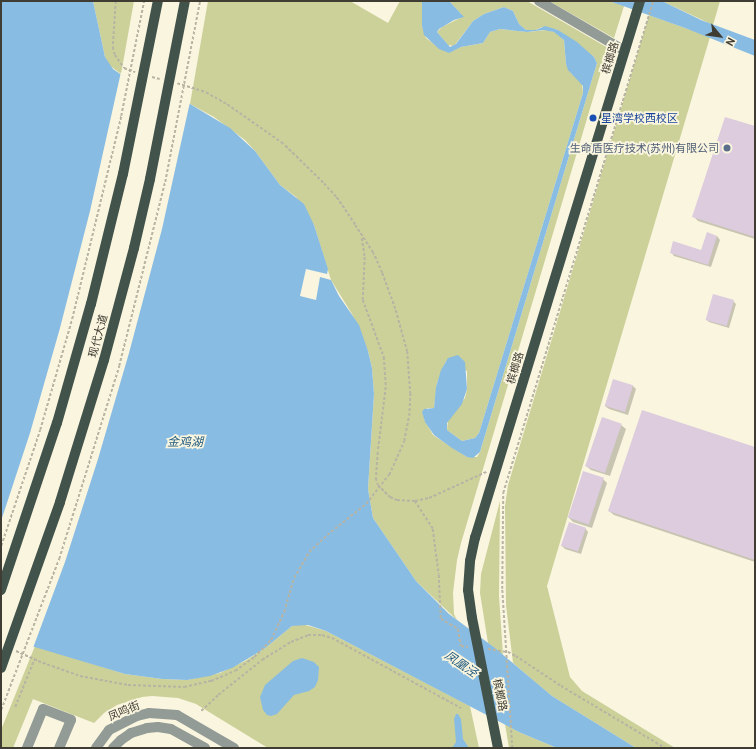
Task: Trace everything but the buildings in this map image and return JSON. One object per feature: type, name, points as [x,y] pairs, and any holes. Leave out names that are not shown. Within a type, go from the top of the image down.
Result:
[{"type":"main road","name":"现代大道","points":[[1,590],[56,423],[93,296],[123,174],[158,1]]},
{"type":"main road","name":"现代大道","points":[[1,668],[60,502],[106,353],[134,248],[150,178],[185,1]]},
{"type":"main road","name":"槟榔路","points":[[498,748],[474,629],[468,590],[470,561],[640,1]]},
{"type":"street","points":[[539,1],[625,51]]},
{"type":"street","points":[[27,748],[43,708],[71,720],[60,748]]},
{"type":"street","name":"凤鸣街","points":[[96,748],[109,730],[122,722],[149,713],[164,713],[177,715],[189,721],[234,748]]},
{"type":"street","points":[[113,748],[131,733],[147,728],[158,727],[171,729],[205,748]]},
{"type":"path","points":[[116,1],[113,47],[115,55],[124,68],[138,73]]},
{"type":"path","points":[[1,546],[40,430],[72,319],[121,116],[144,1]]},
{"type":"path","points":[[196,21],[200,1]]},
{"type":"path","points":[[512,748],[502,589],[503,493],[653,1]]},
{"type":"path","points":[[145,75],[166,81]]},
{"type":"path","points":[[12,650],[34,660],[80,676],[116,683],[184,687],[216,680],[235,671],[254,657],[265,646],[280,622],[294,578],[306,556],[314,546],[366,504],[388,475],[397,458],[406,433],[410,405],[407,352],[390,295],[375,258],[336,197],[306,165],[283,144],[242,114],[204,92],[174,83]]},
{"type":"path","points":[[362,237],[365,257],[364,307],[384,357],[386,387],[376,478],[378,485],[390,497],[397,500],[415,501],[429,498],[497,468]]},
{"type":"path","points":[[415,501],[433,529],[439,575],[441,619],[458,630],[461,646],[475,648]]},
{"type":"path","points":[[201,711],[218,695],[262,660],[291,642],[308,636],[322,635],[332,638],[461,708]]},
{"type":"path","points":[[482,649],[504,651],[516,656],[561,686],[665,748]]},
{"type":"path","points":[[15,707],[34,660]]},
{"type":"green space","points":[[93,1],[134,1],[121,74],[109,65],[105,57]]},
{"type":"green space","points":[[208,1],[350,1],[388,23],[400,1],[422,1],[422,26],[426,38],[434,44],[452,51],[461,47],[483,43],[490,32],[500,29],[527,32],[547,30],[557,33],[564,40],[566,64],[571,73],[582,83],[583,93],[479,433],[475,438],[462,441],[447,430],[448,420],[465,398],[467,389],[467,371],[446,361],[437,383],[434,408],[427,408],[424,419],[433,435],[467,457],[477,457],[480,452],[597,63],[594,57],[558,30],[542,27],[536,30],[526,30],[519,24],[513,11],[504,7],[484,14],[473,21],[454,46],[448,45],[437,32],[442,27],[460,18],[461,14],[449,1],[527,1],[608,48],[461,543],[457,560],[453,593],[454,614],[457,620],[416,581],[373,518],[368,489],[374,394],[372,368],[368,351],[352,314],[331,280],[314,225],[296,197],[280,185],[245,140],[214,117],[190,104]]},
{"type":"green space","points":[[549,1],[609,1],[624,6],[614,38]]},
{"type":"green space","points":[[662,1],[720,1],[713,25]]},
{"type":"green space","points":[[649,15],[710,37],[547,586],[570,677],[582,691],[675,748],[636,748],[552,696],[541,687],[513,663],[506,605],[505,506],[508,485]]},
{"type":"green space","points":[[500,501],[499,596],[503,655],[488,643],[480,593],[481,574]]},
{"type":"green space","points":[[302,624],[326,631],[470,706],[479,748],[268,748],[196,704],[178,698],[152,696],[142,697],[117,705],[104,713],[94,723],[33,699],[13,748],[1,748],[1,730],[35,646],[125,674],[162,679],[187,680],[220,673],[245,661],[264,649],[292,626]]},
{"type":"green space","points":[[505,724],[521,733],[557,748],[509,748]]},
{"type":"water","name":"金鸡湖","points":[[1,1],[93,1],[105,57],[113,69],[123,76],[190,104],[230,128],[255,151],[280,185],[304,204],[314,225],[328,269],[327,274],[306,269],[300,296],[316,300],[320,277],[331,280],[339,296],[359,325],[372,368],[374,394],[368,489],[373,518],[416,581],[449,614],[495,648],[552,696],[636,748],[557,748],[521,733],[326,631],[308,625],[292,626],[264,649],[232,668],[210,676],[187,680],[162,679],[125,674],[1,637]]},
{"type":"water","points":[[422,1],[449,1],[464,17],[454,20],[439,29],[437,32],[450,47],[456,44],[473,21],[484,14],[504,7],[513,11],[519,24],[526,30],[536,30],[545,26],[558,30],[577,42],[594,57],[597,63],[480,452],[473,458],[467,457],[434,435],[425,422],[422,412],[424,409],[434,408],[436,387],[441,370],[448,358],[458,355],[465,362],[467,389],[462,404],[447,423],[447,430],[462,441],[475,438],[479,433],[583,93],[583,86],[568,70],[564,40],[554,32],[544,30],[527,32],[500,29],[490,32],[483,43],[461,47],[449,53],[439,49],[424,35],[422,26]]},
{"type":"water","points":[[609,1],[662,1],[701,20],[755,40],[755,56],[685,28]]},
{"type":"water","points":[[302,658],[314,662],[319,667],[318,680],[315,687],[309,691],[294,695],[277,714],[271,716],[267,715],[263,710],[260,697],[265,685],[293,661]]},
{"type":"water","points":[[456,714],[458,714],[461,719],[463,739],[469,748],[452,748],[456,742],[454,719]]},
{"type":"pier","points":[[121,72],[190,102],[162,229],[129,353],[98,459],[65,562],[33,648],[1,639],[1,521],[30,433],[60,328],[90,211]]},
{"type":"place","name":"星湾学校西校区","points":[[593,118]]},
{"type":"place","name":"生命盾医疗技术(苏州)有限公司","points":[[727,148]]},
{"type":"water label","name":"凤凰泾","points":[[461,664]]}]
